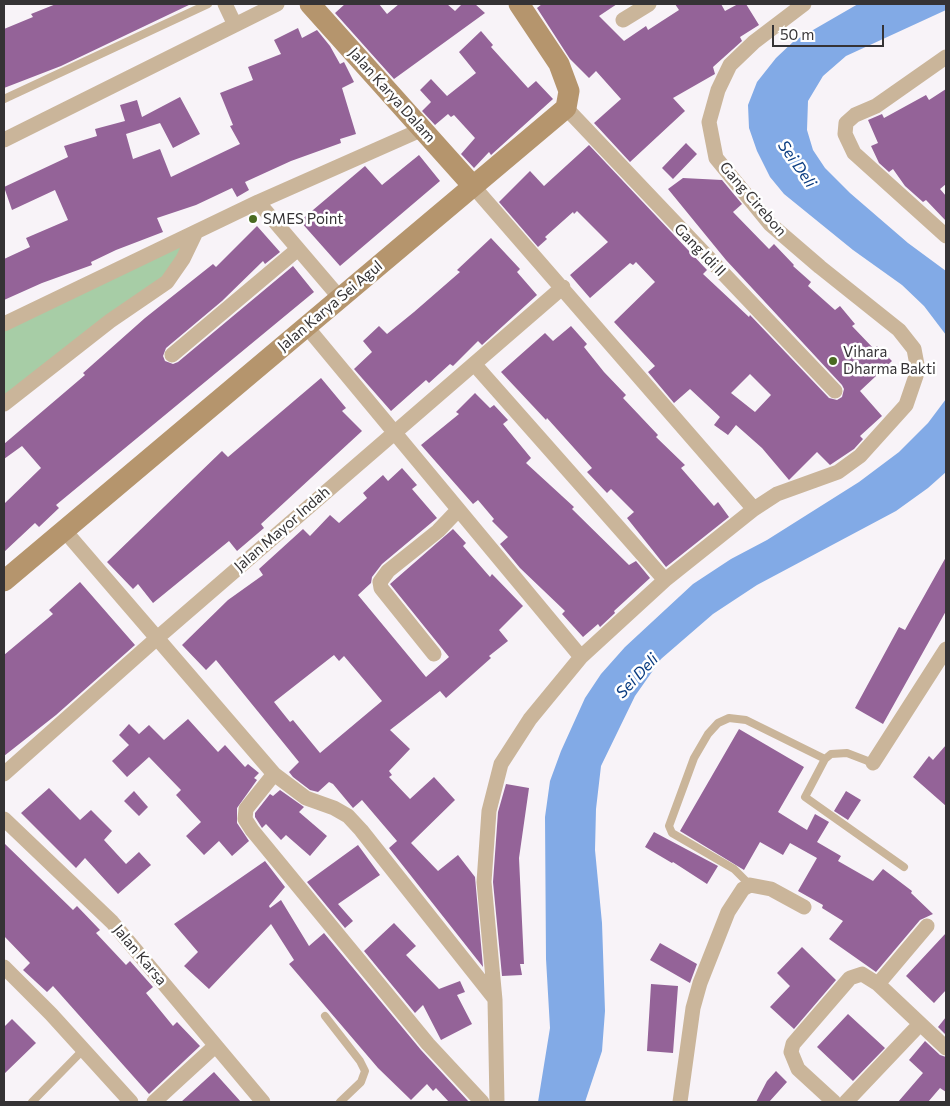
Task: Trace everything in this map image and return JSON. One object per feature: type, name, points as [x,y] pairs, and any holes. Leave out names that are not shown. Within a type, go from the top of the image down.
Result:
[{"type":"main road","name":"Jalan Karya Dalam","points":[[310,4],[473,186]]},
{"type":"main road","points":[[519,4],[559,64],[569,91],[566,108]]},
{"type":"main road","name":"Jalan Karya Sei Agul","points":[[4,581],[566,108]]},
{"type":"street","points":[[225,4],[235,25]]},
{"type":"street","points":[[4,140],[277,4]]},
{"type":"street","points":[[623,20],[649,4]]},
{"type":"street","name":"Gang Cirebon","points":[[754,509],[777,494],[838,472],[849,466],[906,405],[918,370],[914,349],[899,330],[770,224],[716,158],[709,122],[718,90],[730,65],[754,42],[804,4]]},
{"type":"street","points":[[946,57],[876,106],[855,115],[846,123],[845,134],[854,153],[946,236]]},
{"type":"street","name":"Gang Idi II","points":[[566,108],[835,391]]},
{"type":"street","points":[[4,324],[258,202],[422,129]]},
{"type":"street","points":[[473,186],[563,287],[754,509],[665,580],[581,657],[530,718],[501,764],[490,811],[484,882],[495,1000],[497,1102]]},
{"type":"street","points":[[258,202],[340,298]]},
{"type":"street","points":[[4,404],[110,321],[167,282],[184,259],[196,232]]},
{"type":"street","points":[[172,355],[298,249]]},
{"type":"street","name":"Jalan Mayor Indah","points":[[4,774],[156,639],[563,287]]},
{"type":"street","points":[[306,326],[581,657]]},
{"type":"street","points":[[475,365],[665,580]]},
{"type":"street","points":[[434,654],[381,588],[380,582],[388,571],[438,531],[458,510]]},
{"type":"street","points":[[64,530],[274,774],[306,798],[334,808],[348,816],[361,830],[495,1000]]},
{"type":"street","points":[[873,763],[946,649]]},
{"type":"street","points":[[274,774],[246,809],[245,819],[252,830],[428,1044],[482,1102]]},
{"type":"street","name":"Jalan Karsa","points":[[4,819],[112,922],[214,1046],[263,1102]]},
{"type":"street","points":[[680,1102],[692,1008],[728,912],[743,889],[750,884],[771,889],[804,907]]},
{"type":"street","points":[[878,984],[927,926]]},
{"type":"street","points":[[4,967],[131,1102]]},
{"type":"street","points":[[834,1102],[798,1069],[791,1052],[793,1044],[850,978],[862,974],[878,984],[946,1048]]},
{"type":"street","points":[[846,1102],[920,1024]]},
{"type":"street","points":[[154,1102],[214,1046]]},
{"type":"lane","points":[[4,99],[208,4]]},
{"type":"lane","points":[[750,884],[734,869],[677,836],[669,826],[694,758],[708,734],[718,723],[730,718],[746,720],[825,759]]},
{"type":"lane","points":[[873,763],[848,753],[836,752],[825,759],[805,797],[904,867]]},
{"type":"lane","points":[[325,1016],[360,1061],[365,1071],[361,1082],[340,1102]]},
{"type":"lane","points":[[32,1102],[83,1050]]},
{"type":"green space","points":[[186,238],[174,271],[4,402],[4,326]]},
{"type":"water","name":"Sei Deli","points":[[858,4],[946,4],[946,10],[846,56],[823,76],[808,101],[807,130],[813,150],[825,168],[850,193],[908,243],[946,271],[946,335],[924,306],[902,285],[853,250],[784,194],[770,177],[757,151],[749,128],[748,105],[757,82],[776,58],[794,41]]},
{"type":"water","name":"Sei Deli","points":[[946,399],[946,472],[928,488],[896,511],[757,585],[713,614],[661,659],[635,696],[601,766],[596,809],[595,850],[602,923],[605,1011],[602,1051],[585,1102],[538,1102],[550,1028],[546,959],[545,817],[550,781],[561,751],[585,698],[601,674],[625,647],[693,584],[859,482],[899,452],[928,423]]},
{"type":"building","points":[[56,4],[191,4],[61,66],[4,88],[4,29],[33,17],[31,14]]},
{"type":"building","points":[[345,4],[379,4],[387,14],[399,4],[447,4],[455,11],[462,4],[475,4],[485,13],[394,79],[335,13]]},
{"type":"building","points":[[542,4],[617,4],[599,16],[624,41],[646,26],[648,30],[679,10],[675,4],[721,4],[725,11],[738,4],[746,4],[759,25],[740,37],[742,41],[713,67],[715,74],[673,98],[685,111],[630,162],[594,123],[621,99],[596,71],[589,78],[570,59],[537,8]]},
{"type":"building","points":[[298,28],[302,38],[317,30],[330,46],[340,64],[344,62],[354,82],[342,88],[356,134],[340,139],[341,143],[291,161],[245,182],[249,190],[237,197],[232,188],[196,205],[157,218],[163,232],[116,250],[91,262],[92,265],[42,283],[4,300],[4,259],[30,247],[26,238],[68,220],[55,190],[12,210],[4,187],[68,157],[64,146],[97,136],[95,129],[125,121],[120,105],[137,100],[142,117],[180,97],[200,134],[173,148],[160,123],[126,134],[133,159],[160,149],[171,177],[240,144],[230,126],[233,125],[220,93],[253,80],[248,67],[281,54],[274,40]]},
{"type":"building","points":[[481,31],[493,45],[491,47],[528,88],[536,81],[553,99],[491,155],[489,152],[474,168],[461,154],[475,138],[454,115],[451,117],[448,114],[435,125],[422,111],[431,102],[420,90],[431,79],[447,96],[476,73],[459,52]]},
{"type":"building","points":[[946,89],[946,184],[940,189],[946,196],[946,221],[926,200],[923,202],[905,186],[893,169],[889,172],[879,163],[871,146],[878,143],[868,120],[882,114],[884,118],[926,95],[929,100]]},
{"type":"building","points":[[686,143],[697,154],[673,179],[662,168]]},
{"type":"building","points":[[589,145],[707,270],[703,274],[749,317],[750,315],[829,398],[837,400],[842,397],[844,389],[842,385],[726,260],[668,189],[683,178],[722,180],[742,204],[733,212],[769,249],[774,244],[793,266],[811,282],[808,286],[835,310],[840,306],[855,324],[852,326],[874,349],[877,346],[892,361],[860,391],[882,416],[860,436],[863,439],[854,449],[830,465],[817,452],[789,480],[762,448],[736,425],[728,435],[714,425],[720,417],[690,389],[674,403],[648,372],[655,366],[614,322],[655,282],[636,262],[633,265],[630,263],[590,298],[570,275],[608,242],[577,211],[574,214],[573,212],[545,237],[547,239],[538,247],[499,202],[530,171],[544,186]],"holes":[[[750,374],[771,395],[755,412],[731,393]]]},
{"type":"building","points":[[419,155],[440,181],[340,266],[300,221],[365,166],[382,185]]},
{"type":"building","points":[[257,226],[280,252],[265,264],[263,261],[222,301],[166,348],[163,356],[165,361],[173,364],[178,362],[293,266],[314,292],[56,505],[59,508],[39,527],[35,523],[4,552],[4,504],[41,468],[22,446],[4,459],[4,444],[85,375],[83,373],[145,318],[213,264],[216,267]]},
{"type":"building","points":[[491,238],[520,269],[517,272],[537,295],[482,345],[478,341],[453,366],[450,364],[429,383],[426,380],[391,411],[354,369],[372,352],[363,341],[379,326],[387,334],[460,272],[457,270]]},
{"type":"building","points":[[571,326],[587,344],[584,347],[626,395],[623,398],[658,435],[656,437],[685,465],[681,468],[714,506],[718,502],[729,517],[666,567],[627,518],[634,512],[611,489],[607,493],[587,472],[592,468],[547,418],[546,420],[501,372],[545,333],[553,341]]},
{"type":"building","points":[[321,378],[346,408],[342,411],[362,431],[261,524],[264,528],[237,551],[229,541],[153,603],[138,584],[133,589],[107,562],[222,451],[228,457]]},
{"type":"building","points":[[475,393],[490,408],[494,405],[508,420],[503,424],[531,458],[526,463],[574,507],[572,509],[629,565],[636,561],[650,578],[614,611],[615,613],[600,627],[598,624],[583,637],[562,614],[565,611],[520,568],[500,544],[508,537],[492,521],[494,519],[478,500],[473,504],[421,445],[459,414],[456,412]]},
{"type":"building","points":[[402,468],[417,485],[412,489],[437,518],[382,564],[372,577],[371,583],[358,595],[426,677],[449,657],[390,584],[453,529],[466,543],[463,546],[490,577],[492,574],[523,606],[499,630],[508,641],[489,656],[491,658],[446,698],[440,691],[390,730],[410,749],[389,771],[392,775],[389,777],[410,799],[434,777],[455,800],[411,843],[438,871],[458,855],[475,877],[483,967],[389,848],[397,841],[362,800],[353,808],[333,784],[329,782],[318,792],[310,790],[293,777],[289,772],[299,762],[216,660],[206,670],[182,645],[228,600],[263,575],[259,569],[303,529],[310,536],[330,515],[339,523],[367,498],[363,493],[383,475],[388,481]],"holes":[[[334,655],[339,661],[344,656],[382,701],[320,753],[293,720],[290,722],[274,702]]]},
{"type":"building","points":[[946,557],[946,611],[883,724],[855,708],[899,627],[905,630]]},
{"type":"building","points":[[80,582],[135,645],[56,715],[4,756],[4,655],[53,614],[49,610]]},
{"type":"building","points":[[188,719],[218,752],[225,745],[245,767],[248,764],[259,773],[254,778],[257,780],[237,808],[237,823],[249,841],[232,856],[219,841],[204,855],[186,836],[201,822],[176,795],[181,790],[149,757],[127,777],[112,761],[129,745],[119,735],[129,724],[139,734],[149,725],[164,740]]},
{"type":"building","points":[[739,729],[804,767],[778,812],[807,830],[815,814],[829,822],[817,842],[841,856],[838,861],[873,881],[883,869],[912,891],[911,893],[933,914],[920,920],[876,972],[829,939],[843,921],[822,908],[823,905],[798,891],[817,858],[790,843],[783,855],[760,842],[744,870],[680,831]]},
{"type":"building","points":[[946,745],[946,806],[913,777],[929,756],[933,760]]},
{"type":"building","points":[[506,784],[529,788],[519,858],[524,964],[520,964],[522,975],[502,976],[493,882],[498,812]]},
{"type":"building","points":[[49,788],[80,820],[91,810],[112,831],[104,840],[126,864],[139,852],[151,865],[118,894],[85,858],[76,868],[21,813]]},
{"type":"building","points":[[280,790],[304,807],[299,812],[327,836],[310,856],[286,835],[281,840],[266,824],[262,828],[255,817],[255,813],[270,794],[273,796]]},
{"type":"building","points":[[134,791],[148,807],[139,816],[124,801]]},
{"type":"building","points":[[846,791],[861,800],[848,820],[834,811]]},
{"type":"building","points":[[654,832],[718,866],[707,884],[645,847]]},
{"type":"building","points":[[4,843],[73,910],[77,906],[100,930],[96,933],[126,965],[130,961],[153,987],[146,993],[173,1026],[177,1022],[200,1046],[149,1094],[53,986],[47,992],[23,970],[30,963],[4,936]]},
{"type":"building","points":[[358,845],[380,875],[338,904],[353,921],[345,928],[307,882]]},
{"type":"building","points":[[265,861],[285,887],[269,906],[270,908],[281,900],[309,946],[324,933],[421,1050],[469,1102],[449,1102],[436,1088],[433,1091],[427,1084],[411,1100],[378,1068],[289,964],[294,960],[271,924],[209,989],[184,966],[198,952],[174,924]]},
{"type":"building","points":[[394,923],[416,946],[406,955],[439,989],[460,981],[465,992],[457,995],[472,1024],[441,1040],[423,1005],[415,1013],[364,951]]},
{"type":"building","points":[[946,933],[946,990],[934,1003],[906,976]]},
{"type":"building","points":[[660,943],[697,964],[690,983],[650,960]]},
{"type":"building","points":[[802,947],[836,980],[794,1029],[770,1007],[790,986],[777,973]]},
{"type":"building","points":[[651,984],[678,986],[673,1053],[647,1051]]},
{"type":"building","points":[[848,1014],[885,1048],[853,1081],[817,1047]]},
{"type":"building","points":[[946,1017],[946,1035],[938,1027]]},
{"type":"building","points":[[12,1019],[36,1043],[4,1074],[4,1027]]},
{"type":"building","points":[[925,1041],[940,1055],[946,1057],[946,1092],[940,1088],[928,1102],[898,1102],[923,1073],[909,1060]]},
{"type":"building","points":[[776,1071],[787,1082],[769,1102],[756,1102],[767,1081]]},
{"type":"building","points":[[214,1072],[241,1102],[181,1102]]},
{"type":"place","name":"SMES Point","points":[[253,219]]},
{"type":"place","name":"Vihara Dharma Bakti","points":[[833,361]]}]
